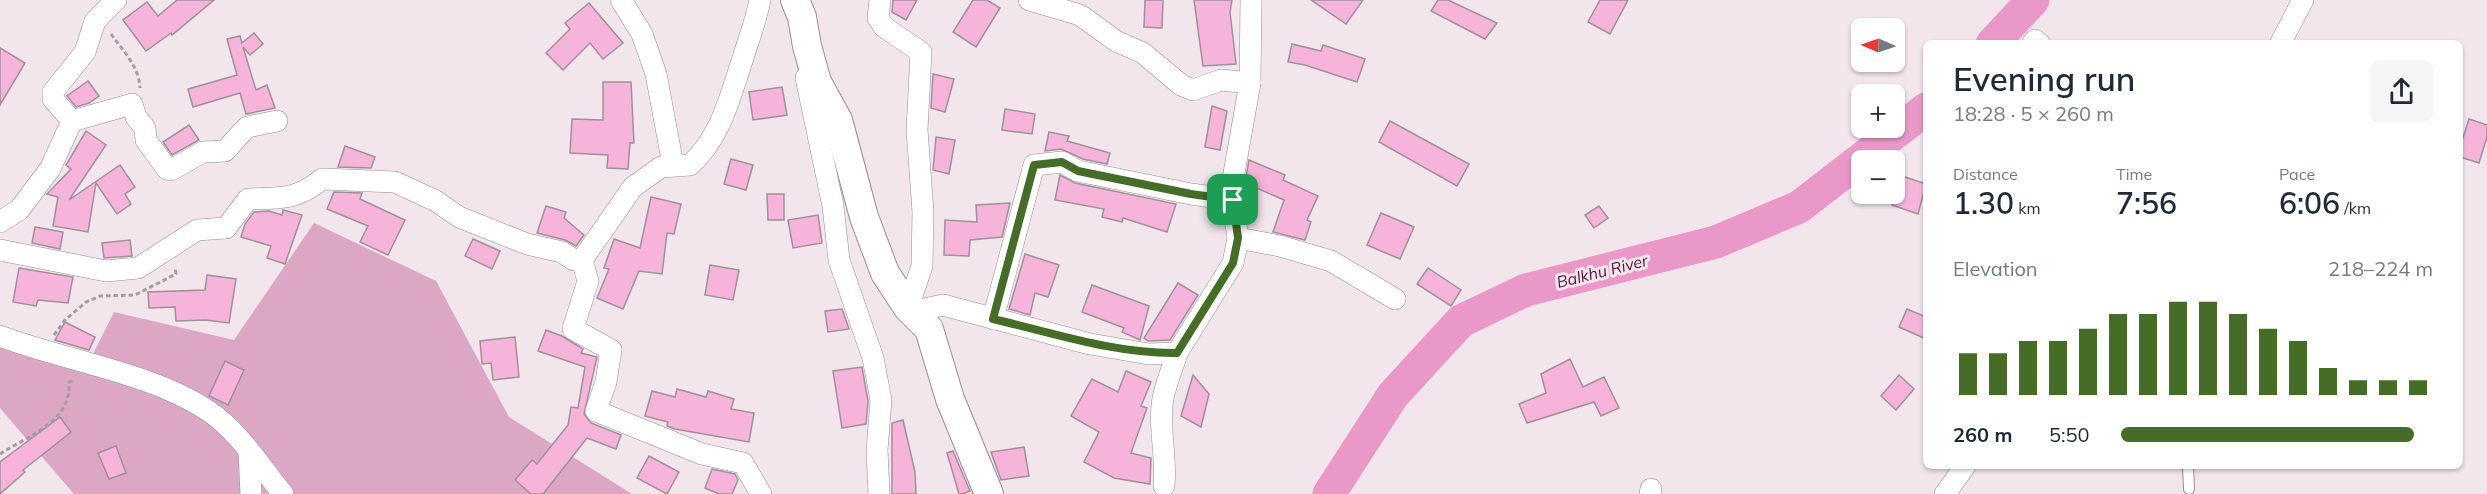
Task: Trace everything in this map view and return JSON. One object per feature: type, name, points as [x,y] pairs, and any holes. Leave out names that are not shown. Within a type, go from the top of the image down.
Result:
[{"type":"street","points":[[72,121],[53,99],[53,92],[82,57],[91,27],[116,0]]},
{"type":"street","points":[[621,0],[642,34],[656,74],[673,165]]},
{"type":"street","points":[[582,260],[633,187],[661,167],[690,165],[705,151],[728,106],[743,55],[753,34],[760,0]]},
{"type":"street","points":[[880,0],[878,18],[884,27],[921,52],[917,130],[923,212],[922,266],[912,310]]},
{"type":"street","points":[[1029,0],[1080,15],[1116,41],[1143,53],[1181,85],[1193,90],[1221,80],[1250,83]]},
{"type":"street","points":[[1164,486],[1167,461],[1161,439],[1163,398],[1177,353],[1233,263],[1238,238],[1231,190],[1250,83],[1251,0]]},
{"type":"street","points":[[2282,40],[2303,0]]},
{"type":"street","points":[[804,6],[807,46],[817,82],[838,120],[864,217],[885,273],[929,329],[950,399],[989,494]]},
{"type":"street","points":[[804,6],[798,23],[795,46],[811,92],[833,206],[839,260],[873,358],[881,400],[877,450],[879,494]]},
{"type":"street","points":[[0,222],[19,210],[50,169],[72,121],[132,104],[136,117],[145,128],[146,140],[167,169],[171,170],[203,152],[225,151],[247,127],[277,120]]},
{"type":"street","points":[[993,319],[1034,165],[1062,162],[1078,171],[1191,194],[1233,200]]},
{"type":"street","points":[[0,250],[106,272],[138,268],[197,230],[226,228],[231,218],[248,199],[288,198],[307,192],[322,179],[395,182],[436,201],[459,217],[527,244],[562,252],[574,260],[582,260]]},
{"type":"street","points":[[1238,238],[1280,246],[1331,261],[1395,299]]},
{"type":"street","points":[[582,260],[588,281],[573,329],[611,350],[606,382],[596,411],[702,454],[743,463],[762,494]]},
{"type":"street","points":[[912,310],[943,305],[1090,344],[1149,354],[1177,353]]},
{"type":"street","points":[[0,336],[178,394],[207,410],[228,428],[283,494]]},
{"type":"street","points":[[249,452],[251,494]]},
{"type":"street","points":[[1945,494],[1963,469]]},
{"type":"lane","points":[[2188,469],[2189,489]]},
{"type":"path","points":[[102,16],[111,34],[134,64],[140,78],[141,94],[132,104]]},
{"type":"path","points":[[44,349],[65,320],[86,302],[100,296],[135,295]]},
{"type":"path","points":[[0,454],[29,437],[64,411],[70,397],[69,382],[79,379]]},
{"type":"shaded area","points":[[314,223],[436,281],[509,417],[632,494],[74,494],[0,408],[0,331],[88,364],[114,312],[234,340]]},
{"type":"building","points":[[177,0],[214,0],[172,35],[171,33],[146,51],[123,20],[147,2],[158,16]]},
{"type":"building","points":[[893,0],[917,0],[906,20],[892,12]]},
{"type":"building","points":[[973,0],[987,0],[1000,8],[976,47],[953,32]]},
{"type":"building","points":[[1145,0],[1163,0],[1162,28],[1144,27]]},
{"type":"building","points":[[1194,0],[1232,0],[1230,12],[1236,64],[1203,66]]},
{"type":"building","points":[[1311,0],[1363,0],[1346,24]]},
{"type":"building","points":[[1438,0],[1448,0],[1497,23],[1485,39],[1431,11]]},
{"type":"building","points":[[1600,0],[1628,0],[1610,34],[1588,22]]},
{"type":"building","points":[[589,3],[623,43],[603,59],[590,43],[563,70],[546,53],[570,29],[565,23]]},
{"type":"building","points":[[254,33],[263,44],[250,55],[243,47],[256,90],[267,85],[275,108],[246,114],[240,93],[193,107],[188,89],[237,75],[227,39],[240,36],[242,43]]},
{"type":"building","points":[[1292,44],[1321,51],[1323,45],[1365,59],[1357,82],[1305,65],[1288,62]]},
{"type":"building","points":[[0,48],[25,63],[0,105]]},
{"type":"building","points":[[933,74],[954,79],[945,112],[931,108]]},
{"type":"building","points":[[88,81],[99,96],[89,103],[76,107],[67,96]]},
{"type":"building","points":[[603,82],[631,82],[634,143],[630,143],[628,169],[607,168],[608,155],[570,153],[572,119],[603,120]]},
{"type":"building","points":[[782,87],[787,115],[753,120],[749,92]]},
{"type":"building","points":[[1212,106],[1227,111],[1220,150],[1205,147]]},
{"type":"building","points":[[1005,109],[1035,114],[1032,134],[1002,130]]},
{"type":"building","points":[[2469,119],[2487,125],[2487,137],[2479,163],[2463,158],[2463,138]]},
{"type":"building","points":[[1390,121],[1469,164],[1457,186],[1379,142]]},
{"type":"building","points":[[189,125],[199,140],[172,155],[163,142]]},
{"type":"building","points":[[86,131],[106,145],[69,200],[120,165],[135,187],[125,194],[131,204],[117,214],[96,183],[88,232],[53,226],[58,197],[47,194],[71,169],[66,165]]},
{"type":"building","points":[[1049,132],[1069,136],[1067,141],[1110,153],[1107,164],[1083,159],[1061,149],[1045,151]]},
{"type":"building","points":[[936,137],[955,140],[949,174],[933,170]]},
{"type":"building","points":[[345,146],[375,157],[371,168],[338,167]]},
{"type":"building","points":[[731,159],[753,165],[746,190],[724,184]]},
{"type":"building","points":[[1249,160],[1285,175],[1283,180],[1318,196],[1307,220],[1311,222],[1305,240],[1273,232],[1284,200],[1245,183]]},
{"type":"building","points":[[1060,175],[1075,183],[1176,204],[1167,232],[1123,218],[1122,222],[1102,217],[1104,209],[1055,200]]},
{"type":"building","points":[[1905,177],[1923,183],[1923,195],[1918,214],[1892,205],[1905,204]]},
{"type":"building","points":[[334,192],[362,193],[360,199],[405,220],[388,255],[360,242],[368,226],[327,209]]},
{"type":"building","points":[[767,194],[784,194],[784,220],[768,220]]},
{"type":"building","points":[[651,197],[681,204],[674,234],[667,233],[662,274],[639,271],[623,309],[597,298],[609,269],[604,268],[614,239],[640,248]]},
{"type":"building","points":[[1010,203],[1002,237],[970,240],[969,256],[944,255],[945,220],[977,222],[976,205]]},
{"type":"building","points":[[546,206],[566,212],[564,218],[584,235],[576,246],[565,240],[537,233]]},
{"type":"building","points":[[1599,206],[1608,218],[1594,228],[1585,215]]},
{"type":"building","points":[[283,210],[302,215],[285,264],[267,258],[271,246],[241,237],[245,224],[254,212],[269,211],[282,215]]},
{"type":"building","points":[[1381,213],[1414,227],[1400,259],[1367,245]]},
{"type":"building","points":[[818,215],[822,243],[793,248],[788,220]]},
{"type":"building","points":[[35,227],[63,232],[60,249],[32,243]]},
{"type":"building","points":[[473,239],[500,251],[492,269],[465,256]]},
{"type":"building","points":[[130,240],[132,256],[104,258],[102,243]]},
{"type":"building","points":[[1025,254],[1059,265],[1048,297],[1035,293],[1030,315],[1009,309]]},
{"type":"building","points":[[710,265],[739,270],[733,300],[705,295]]},
{"type":"building","points":[[19,268],[73,277],[68,303],[38,300],[36,306],[13,302]]},
{"type":"building","points":[[1428,268],[1461,290],[1451,306],[1417,284]]},
{"type":"building","points":[[207,275],[236,279],[229,323],[206,320],[176,321],[175,307],[149,308],[148,292],[205,290]]},
{"type":"building","points":[[1178,283],[1198,295],[1170,340],[1148,341],[1144,338]]},
{"type":"building","points":[[1092,285],[1149,306],[1140,340],[1122,332],[1124,328],[1082,312]]},
{"type":"building","points":[[842,309],[849,329],[828,332],[825,311]]},
{"type":"building","points":[[1907,309],[1923,316],[1923,338],[1899,327]]},
{"type":"building","points":[[65,322],[95,337],[89,350],[55,340]]},
{"type":"building","points":[[546,330],[562,336],[583,349],[581,353],[597,357],[584,414],[591,423],[621,435],[616,449],[587,438],[543,494],[531,494],[515,480],[532,460],[537,464],[568,425],[571,407],[578,408],[585,367],[538,351]]},
{"type":"building","points":[[515,337],[519,377],[493,380],[491,363],[482,364],[480,341]]},
{"type":"building","points":[[1570,359],[1583,387],[1604,377],[1619,408],[1601,416],[1594,402],[1527,423],[1519,404],[1546,393],[1541,374]]},
{"type":"building","points":[[225,361],[244,370],[228,405],[209,396]]},
{"type":"building","points":[[862,367],[868,401],[866,424],[842,428],[833,371]]},
{"type":"building","points":[[1126,371],[1151,382],[1141,406],[1147,408],[1131,453],[1151,458],[1150,484],[1114,478],[1084,462],[1099,432],[1071,416],[1092,379],[1118,392]]},
{"type":"building","points":[[1193,375],[1209,394],[1201,427],[1181,416]]},
{"type":"building","points":[[1899,375],[1914,389],[1896,410],[1881,396]]},
{"type":"building","points":[[677,389],[706,397],[708,391],[734,399],[731,409],[754,413],[749,442],[675,429],[667,426],[668,422],[645,416],[652,391],[675,397]]},
{"type":"building","points":[[60,417],[71,432],[23,470],[25,472],[0,494],[0,462]]},
{"type":"building","points":[[903,420],[915,472],[916,494],[892,494],[892,423]]},
{"type":"building","points":[[116,446],[126,473],[109,479],[98,453]]},
{"type":"building","points":[[1024,447],[1029,476],[1001,480],[991,452]]},
{"type":"building","points":[[953,451],[970,491],[962,494],[959,494],[947,453]]},
{"type":"building","points":[[649,456],[679,472],[667,494],[637,478]]},
{"type":"building","points":[[712,469],[735,474],[738,480],[732,494],[719,494],[705,488]]},
{"type":"waterway","name":"Balkhu River","points":[[1996,40],[2033,0]]},
{"type":"waterway","name":"Balkhu River","points":[[1329,494],[1393,395],[1461,321],[1526,290],[1716,242],[1799,207],[1923,111]]},
{"type":"route","points":[[1062,162],[1078,171],[1191,194],[1233,200],[1238,238],[1233,263],[1177,353],[1149,354],[1126,348],[1090,344],[993,319],[1014,249],[1034,165],[1062,162]]}]
